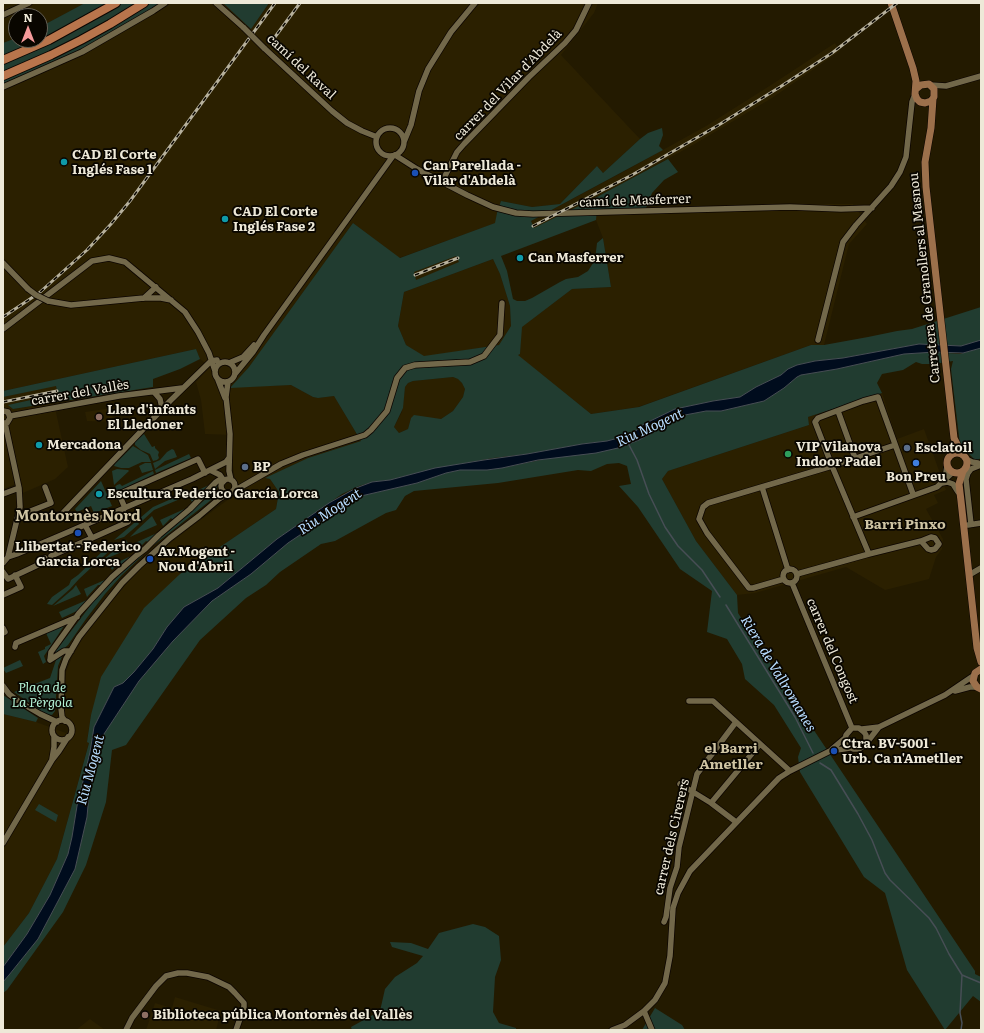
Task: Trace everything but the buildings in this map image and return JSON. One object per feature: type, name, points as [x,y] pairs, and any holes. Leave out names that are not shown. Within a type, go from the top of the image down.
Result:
[{"type":"highway","points":[[3,60],[49,40],[116,3]]},
{"type":"highway","points":[[3,76],[81,40],[144,3]]},
{"type":"main road","points":[[891,3],[914,68],[917,99],[928,108],[931,116]]},
{"type":"main road","points":[[914,68],[935,91],[934,98],[928,103],[921,102]]},
{"type":"main road","points":[[916,92],[921,85],[928,84]]},
{"type":"main road","name":"Carretera de Granollers al Masnou","points":[[934,98],[931,128],[926,152],[925,170],[954,438],[951,454]]},
{"type":"main road","name":"Carretera de Granollers al Masnou","points":[[954,438],[964,456]]},
{"type":"main road","points":[[959,484],[964,469],[964,456],[956,453],[951,454],[947,460],[947,466],[953,472],[959,484],[961,500],[968,525],[969,575],[977,648],[977,673],[973,681],[979,689]]},
{"type":"main road","points":[[953,472],[958,473],[964,469]]},
{"type":"main road","points":[[977,648],[981,662]]},
{"type":"street","points":[[3,15],[29,3]]},
{"type":"street","points":[[3,87],[82,52],[165,3]]},
{"type":"street","name":"camí del Raval","points":[[216,3],[332,111],[347,123],[362,132],[377,137]]},
{"type":"street","points":[[218,380],[228,382],[232,380],[394,156],[401,151],[413,116],[419,90],[428,69],[451,32],[475,3]]},
{"type":"street","name":"carrer del Vilar d'Abdelà","points":[[442,182],[457,152],[529,77],[565,43],[576,30],[589,3]]},
{"type":"street","points":[[928,84],[946,86],[981,76]]},
{"type":"street","points":[[934,98],[946,86]]},
{"type":"street","points":[[818,340],[843,242],[891,186],[900,172],[906,157],[912,102],[916,92]]},
{"type":"street","points":[[912,109],[921,102]]},
{"type":"street","points":[[394,156],[380,153],[376,146],[377,137],[379,133],[388,128],[402,130],[407,128],[413,116]]},
{"type":"street","points":[[397,130],[401,133],[404,142]]},
{"type":"street","name":"camí de Masferrer","points":[[401,151],[410,164]]},
{"type":"street","points":[[384,155],[385,169]]},
{"type":"street","name":"camí de Masferrer","points":[[394,156],[467,195],[494,207],[516,213],[534,214],[790,207],[841,209],[872,208]]},
{"type":"street","points":[[3,329],[92,261],[101,258],[109,258],[124,262],[185,312],[209,353],[217,361],[230,363],[243,357],[264,335]]},
{"type":"street","points":[[3,263],[28,289],[48,301],[71,305],[144,298],[162,298],[172,300]]},
{"type":"street","points":[[144,298],[156,287]]},
{"type":"street","points":[[3,843],[52,760],[71,733],[71,728],[62,717],[61,708],[62,670],[66,658],[88,625],[122,583],[150,556],[219,499],[275,467],[303,455],[365,434],[372,430],[388,410],[397,378],[405,368],[415,364],[470,362],[484,356],[500,335],[502,303]]},
{"type":"street","points":[[217,361],[215,371],[216,376],[227,404]]},
{"type":"street","points":[[215,371],[217,361]]},
{"type":"street","points":[[63,513],[162,408],[183,388],[217,361]]},
{"type":"street","points":[[230,363],[234,367],[236,374]]},
{"type":"street","points":[[228,382],[226,393],[230,434],[227,482],[224,492],[231,492]]},
{"type":"street","name":"carrer del Vallès","points":[[10,416],[119,396],[183,388]]},
{"type":"street","points":[[162,391],[170,401]]},
{"type":"street","points":[[154,392],[160,399],[162,408]]},
{"type":"street","points":[[869,554],[815,422],[818,418],[862,401],[878,397],[913,494]]},
{"type":"street","points":[[3,411],[8,412],[10,416],[9,421],[4,423],[19,488],[20,507],[8,557],[3,563]]},
{"type":"street","points":[[838,411],[855,458]]},
{"type":"street","points":[[784,579],[749,588],[707,533],[699,519],[703,507],[708,503],[832,466],[895,445]]},
{"type":"street","points":[[964,456],[972,462],[980,463]]},
{"type":"street","points":[[51,556],[128,522],[119,494],[198,459],[208,471],[220,475],[227,482],[235,486],[231,492]]},
{"type":"street","points":[[8,557],[85,525],[229,461]]},
{"type":"street","points":[[964,469],[980,463]]},
{"type":"street","points":[[980,463],[971,469],[966,479],[968,525],[981,523]]},
{"type":"street","points":[[943,482],[947,466]]},
{"type":"street","points":[[854,517],[913,494],[937,487],[953,472]]},
{"type":"street","points":[[71,651],[64,650],[50,660],[51,652],[77,617],[112,577],[145,549],[159,534],[190,509],[216,482],[219,480],[240,484],[248,483]]},
{"type":"street","points":[[219,499],[227,482]]},
{"type":"street","points":[[943,482],[953,484],[958,490],[961,500]]},
{"type":"street","points":[[18,516],[51,503],[44,487]]},
{"type":"street","points":[[762,487],[788,570]]},
{"type":"street","points":[[3,494],[19,488]]},
{"type":"street","points":[[85,525],[92,538]]},
{"type":"street","points":[[797,574],[921,541]]},
{"type":"street","points":[[145,549],[150,556]]},
{"type":"street","points":[[3,572],[8,579],[40,564],[45,558]]},
{"type":"street","points":[[969,575],[981,568]]},
{"type":"street","points":[[784,579],[784,574],[788,570],[794,570],[797,574]]},
{"type":"street","points":[[784,579],[789,583],[792,583],[797,579],[797,574]]},
{"type":"street","points":[[3,595],[21,587],[15,575]]},
{"type":"street","name":"carrer del Congost","points":[[792,583],[852,728]]},
{"type":"street","points":[[15,647],[16,643],[77,617]]},
{"type":"street","points":[[3,628],[5,632],[3,633]]},
{"type":"street","points":[[945,695],[977,673]]},
{"type":"street","points":[[3,686],[9,694]]},
{"type":"street","points":[[850,748],[846,744],[845,738],[847,732],[852,728],[859,728],[862,730],[879,727],[945,695],[965,688],[979,689]]},
{"type":"street","points":[[3,690],[40,714],[58,722]]},
{"type":"street","points":[[689,701],[713,701],[790,771]]},
{"type":"street","points":[[58,722],[61,708]]},
{"type":"street","points":[[40,714],[50,723],[54,736],[52,760]]},
{"type":"street","points":[[52,729],[54,724],[65,721]]},
{"type":"street","name":"carrer dels Cirerers","points":[[664,922],[670,888],[677,867],[679,847],[698,774],[736,722]]},
{"type":"street","points":[[612,1030],[629,1022],[644,1011],[655,1000],[665,983],[670,956],[673,908],[682,884],[695,866],[774,783],[790,771],[830,751],[841,748],[859,749],[865,745],[879,727]]},
{"type":"street","points":[[862,730],[866,735],[866,742]]},
{"type":"street","points":[[54,736],[60,740],[68,737]]},
{"type":"street","points":[[830,751],[845,738]]},
{"type":"street","points":[[711,803],[760,744]]},
{"type":"street","points":[[680,784],[711,803],[736,822]]},
{"type":"street","points":[[126,1030],[132,1018],[156,986],[166,976],[178,973],[187,973],[208,977],[229,987],[236,993],[244,1003],[244,1007],[236,1030]]},
{"type":"street","points":[[644,1011],[652,1030]]},
{"type":"shaded area","points":[[3,3],[85,3],[48,23],[48,8],[8,8],[8,41],[3,43]]},
{"type":"shaded area","points":[[160,3],[223,3],[251,29],[270,3],[598,3],[594,13],[561,55],[640,139],[603,173],[597,166],[560,204],[532,207],[501,201],[497,213],[496,223],[399,258],[353,223],[249,367],[231,387],[291,385],[313,397],[318,398],[334,396],[361,441],[308,458],[265,478],[270,479],[279,492],[276,509],[180,574],[91,715],[87,741],[89,742],[57,859],[29,913],[3,947],[3,714],[36,722],[74,736],[75,729],[64,717],[66,672],[72,657],[84,636],[135,574],[156,554],[237,493],[233,466],[233,435],[205,434],[201,400],[196,382],[210,367],[200,359],[196,349],[3,391],[3,85],[145,13]]},
{"type":"shaded area","points":[[835,43],[840,51],[772,98],[693,145],[534,229],[531,221],[706,126]]},
{"type":"shaded area","points":[[791,204],[853,204],[867,224],[849,244],[824,345],[811,345],[638,407],[591,414],[517,355],[520,354],[521,327],[572,289],[611,287],[603,238],[596,220],[596,209]]},
{"type":"shaded area","points":[[456,256],[460,262],[416,281],[413,272]]},
{"type":"shaded area","points":[[493,259],[500,274],[510,306],[511,326],[499,345],[424,357],[406,345],[398,326],[404,292]]},
{"type":"shaded area","points":[[453,377],[462,383],[465,389],[463,397],[453,411],[441,419],[411,418],[408,429],[399,433],[394,427],[402,412],[405,387],[408,383],[413,381]]},
{"type":"shaded area","points":[[56,385],[58,394],[8,405],[13,409],[54,403],[68,467],[55,479],[23,493],[21,482],[3,489],[3,397]]},
{"type":"shaded area","points":[[882,393],[897,439],[924,429],[946,490],[934,495],[938,503],[926,509],[943,539],[942,549],[936,557],[929,579],[885,590],[846,567],[755,593],[737,595],[696,541],[662,479],[668,471],[809,425],[808,417]]},
{"type":"shaded area","name":"Llar d'infants El Lledoner","points":[[112,408],[113,422],[87,421],[85,412]]},
{"type":"shaded area","points":[[175,997],[221,1011],[216,1030],[146,1030],[155,1003],[172,1008]]},
{"type":"shaded area","points":[[90,1019],[105,1030],[76,1030]]},
{"type":"green space","points":[[85,3],[160,3],[90,45],[3,85],[3,43],[8,41],[8,48],[48,48],[48,23]]},
{"type":"green space","points":[[223,3],[269,3],[251,29]]},
{"type":"green space","points":[[662,128],[663,135],[659,146],[663,150],[531,221],[534,228],[595,198],[668,159],[678,172],[664,180],[652,193],[646,208],[597,209],[596,220],[501,256],[507,271],[513,299],[517,301],[525,301],[566,279],[578,277],[588,271],[595,260],[597,243],[603,238],[611,287],[572,289],[522,327],[520,354],[518,355],[591,414],[639,407],[811,345],[824,345],[912,329],[981,307],[981,340],[961,346],[919,344],[797,365],[740,397],[675,409],[644,424],[626,436],[607,441],[460,464],[390,480],[372,482],[342,494],[277,539],[218,588],[184,607],[167,627],[153,649],[134,672],[123,683],[114,687],[94,727],[68,854],[50,895],[27,934],[3,967],[3,947],[29,913],[57,859],[89,743],[87,742],[91,715],[101,677],[144,608],[180,574],[276,509],[279,492],[270,479],[265,478],[308,458],[361,441],[334,396],[318,398],[313,397],[291,385],[230,388],[249,367],[353,223],[400,258],[495,223],[501,201],[532,207],[560,204],[597,166],[603,173],[648,133]],"holes":[[[456,256],[459,262],[416,280],[414,272]],[[493,259],[500,274],[510,306],[511,326],[499,345],[424,356],[406,345],[398,326],[404,292]],[[453,377],[458,379],[465,389],[463,397],[453,411],[441,419],[414,415],[411,418],[408,429],[399,433],[394,427],[403,408],[405,387],[408,383],[413,381]]]},
{"type":"green space","points":[[981,348],[981,458],[976,461],[960,445],[951,369],[953,361],[934,364],[922,364],[916,362],[903,370],[882,374],[877,383],[882,393],[808,417],[809,425],[668,471],[662,479],[696,541],[737,595],[738,613],[793,699],[975,971],[975,974],[981,977],[981,1002],[973,996],[945,1030],[907,970],[885,893],[864,877],[800,772],[798,757],[801,748],[774,705],[745,679],[742,664],[727,639],[707,632],[712,591],[680,569],[638,507],[619,486],[631,484],[627,466],[619,463],[607,464],[591,471],[578,470],[498,483],[414,491],[405,496],[396,510],[386,513],[335,541],[321,544],[280,572],[266,585],[246,598],[200,640],[126,745],[112,750],[106,802],[86,865],[63,912],[7,990],[3,993],[3,982],[38,939],[75,869],[87,817],[89,794],[104,734],[139,681],[173,641],[212,601],[251,574],[288,543],[346,504],[361,496],[417,483],[446,473],[460,470],[487,470],[502,468],[637,440],[685,415],[706,411],[721,411],[764,401],[801,375],[837,369],[904,354],[935,352],[960,354]]},
{"type":"green space","points":[[196,349],[200,359],[180,369],[153,379],[153,387],[13,409],[8,405],[58,394],[56,386],[3,397],[3,391]]},
{"type":"green space","points":[[144,434],[152,447],[155,446],[159,452],[159,458],[157,460],[153,461],[150,454],[141,450],[135,445],[135,442]]},
{"type":"green space","points":[[133,446],[148,455],[151,462],[142,462],[129,468],[114,466],[115,464]]},
{"type":"green space","points":[[172,449],[177,457],[165,461],[155,469],[153,463],[160,460]]},
{"type":"green space","points":[[189,454],[191,458],[156,473],[155,470]]},
{"type":"green space","points":[[145,463],[151,463],[153,470],[142,473],[139,466]]},
{"type":"green space","points":[[117,469],[129,471],[114,485],[112,471]]},
{"type":"green space","points":[[153,471],[154,474],[120,490],[117,493],[115,487],[117,485],[120,484],[122,486]]},
{"type":"green space","points":[[101,481],[112,506],[94,513],[91,506],[77,512],[75,509]]},
{"type":"green space","points":[[219,482],[211,500],[154,545],[155,541],[207,498]]},
{"type":"green space","points":[[209,485],[210,486],[202,495],[200,494],[192,502],[188,495]]},
{"type":"green space","points":[[178,496],[180,499],[154,510],[142,521],[140,519],[137,521],[139,524],[124,537],[114,540],[153,507]]},
{"type":"green space","points":[[189,507],[173,520],[171,518],[163,526],[160,520]]},
{"type":"green space","points":[[152,516],[157,525],[130,537],[138,529]]},
{"type":"green space","points":[[157,533],[148,542],[146,541],[138,549],[135,543]]},
{"type":"green space","points":[[126,540],[131,548],[103,560]]},
{"type":"green space","points":[[118,543],[70,589],[52,605],[47,604],[52,597],[69,585],[71,580],[109,545]]},
{"type":"green space","points":[[133,555],[119,568],[117,565],[112,570],[110,566]]},
{"type":"green space","points":[[143,555],[105,594],[68,645],[55,656],[52,656],[97,597],[137,557]]},
{"type":"green space","points":[[107,579],[102,585],[98,585],[87,597],[84,589]]},
{"type":"green space","points":[[76,585],[81,594],[53,606],[73,589]]},
{"type":"green space","points":[[87,600],[88,601],[81,609],[62,618],[59,612]]},
{"type":"green space","points":[[66,623],[44,656],[46,662],[43,664],[38,652],[51,644],[46,633]]},
{"type":"green space","name":"Plaça de La Pèrgola","points":[[63,654],[58,666],[55,711],[52,715],[45,714],[14,692],[50,678],[57,657]]},
{"type":"green space","points":[[20,660],[23,666],[6,673],[3,669],[3,668]]},
{"type":"green space","points":[[3,695],[38,718],[36,722],[3,714]]},
{"type":"green space","points":[[39,804],[58,815],[56,822],[35,810]]},
{"type":"green space","points":[[473,924],[485,927],[499,936],[501,960],[495,977],[493,1012],[499,1023],[516,1028],[516,1030],[352,1030],[351,1027],[380,1011],[385,989],[395,977],[417,963],[423,956],[392,947],[390,942],[411,943],[428,949],[439,933]]},
{"type":"green space","points":[[655,1008],[682,1025],[685,1030],[642,1030]]},
{"type":"water","name":"Riu Mogent","points":[[981,340],[981,348],[963,353],[935,352],[904,354],[837,369],[801,375],[764,401],[721,411],[706,411],[685,415],[639,440],[618,448],[596,453],[538,460],[502,468],[487,470],[460,470],[417,483],[361,496],[346,504],[288,543],[251,574],[212,601],[173,641],[139,681],[104,734],[89,794],[87,817],[75,869],[38,939],[3,982],[3,967],[27,934],[50,895],[68,854],[94,727],[114,687],[123,683],[134,672],[153,649],[167,627],[184,607],[218,588],[277,539],[329,503],[356,488],[372,482],[390,480],[435,468],[607,441],[626,436],[644,424],[675,409],[740,397],[797,365],[919,344],[961,346]]},
{"type":"waterway","name":"Riera de Vallromanes","points":[[628,443],[637,460],[649,494],[665,527],[678,546],[702,570],[720,597]]},
{"type":"waterway","name":"Riera de Vallromanes","points":[[726,605],[795,717],[813,753]]},
{"type":"waterway","name":"Riera de Vallromanes","points":[[820,763],[831,770],[858,814],[872,840],[885,873],[890,880],[929,918],[962,975],[960,1013],[962,1023],[961,1030]]},
{"type":"waterway","points":[[962,975],[981,983]]},
{"type":"railway","points":[[3,317],[39,293],[87,250],[111,224],[130,201],[275,3]]},
{"type":"railway","points":[[272,41],[300,3]]},
{"type":"railway","points":[[533,226],[632,175],[717,126],[832,53],[897,3]]},
{"type":"railway","points":[[415,275],[458,258]]},
{"type":"railway","points":[[3,402],[57,391]]},
{"type":"place","name":"CAD El Corte Inglés Fase 1","points":[[64,162]]},
{"type":"place","name":"Can Parellada - Vilar d'Abdelà","points":[[415,173]]},
{"type":"place","name":"CAD El Corte Inglés Fase 2","points":[[225,219]]},
{"type":"place","name":"Can Masferrer","points":[[520,258]]},
{"type":"place","name":"Llar d'infants El Lledoner","points":[[99,417]]},
{"type":"place","name":"Mercadona","points":[[39,445]]},
{"type":"place","name":"Esclatoil","points":[[907,448]]},
{"type":"place","name":"VIP Vilanova Indoor Padel","points":[[788,454]]},
{"type":"place","name":"Bon Preu","points":[[916,463]]},
{"type":"place","name":"BP","points":[[245,467]]},
{"type":"place","name":"Escultura Federico García Lorca","points":[[99,494]]},
{"type":"place","name":"Llibertat - Federico Garcia Lorca","points":[[78,533]]},
{"type":"place","name":"Av.Mogent - Nou d'Abril","points":[[150,559]]},
{"type":"place","name":"Ctra. BV-5001 - Urb. Ca n'Ametller","points":[[834,751]]},
{"type":"place","name":"Biblioteca pública Montornès del Vallès","points":[[145,1015]]},
{"type":"district","name":"Montornès Nord","points":[[78,517]]},
{"type":"district","name":"Barri Pinxo","points":[[905,525]]},
{"type":"district","name":"el Barri Ametller","points":[[731,758]]}]
